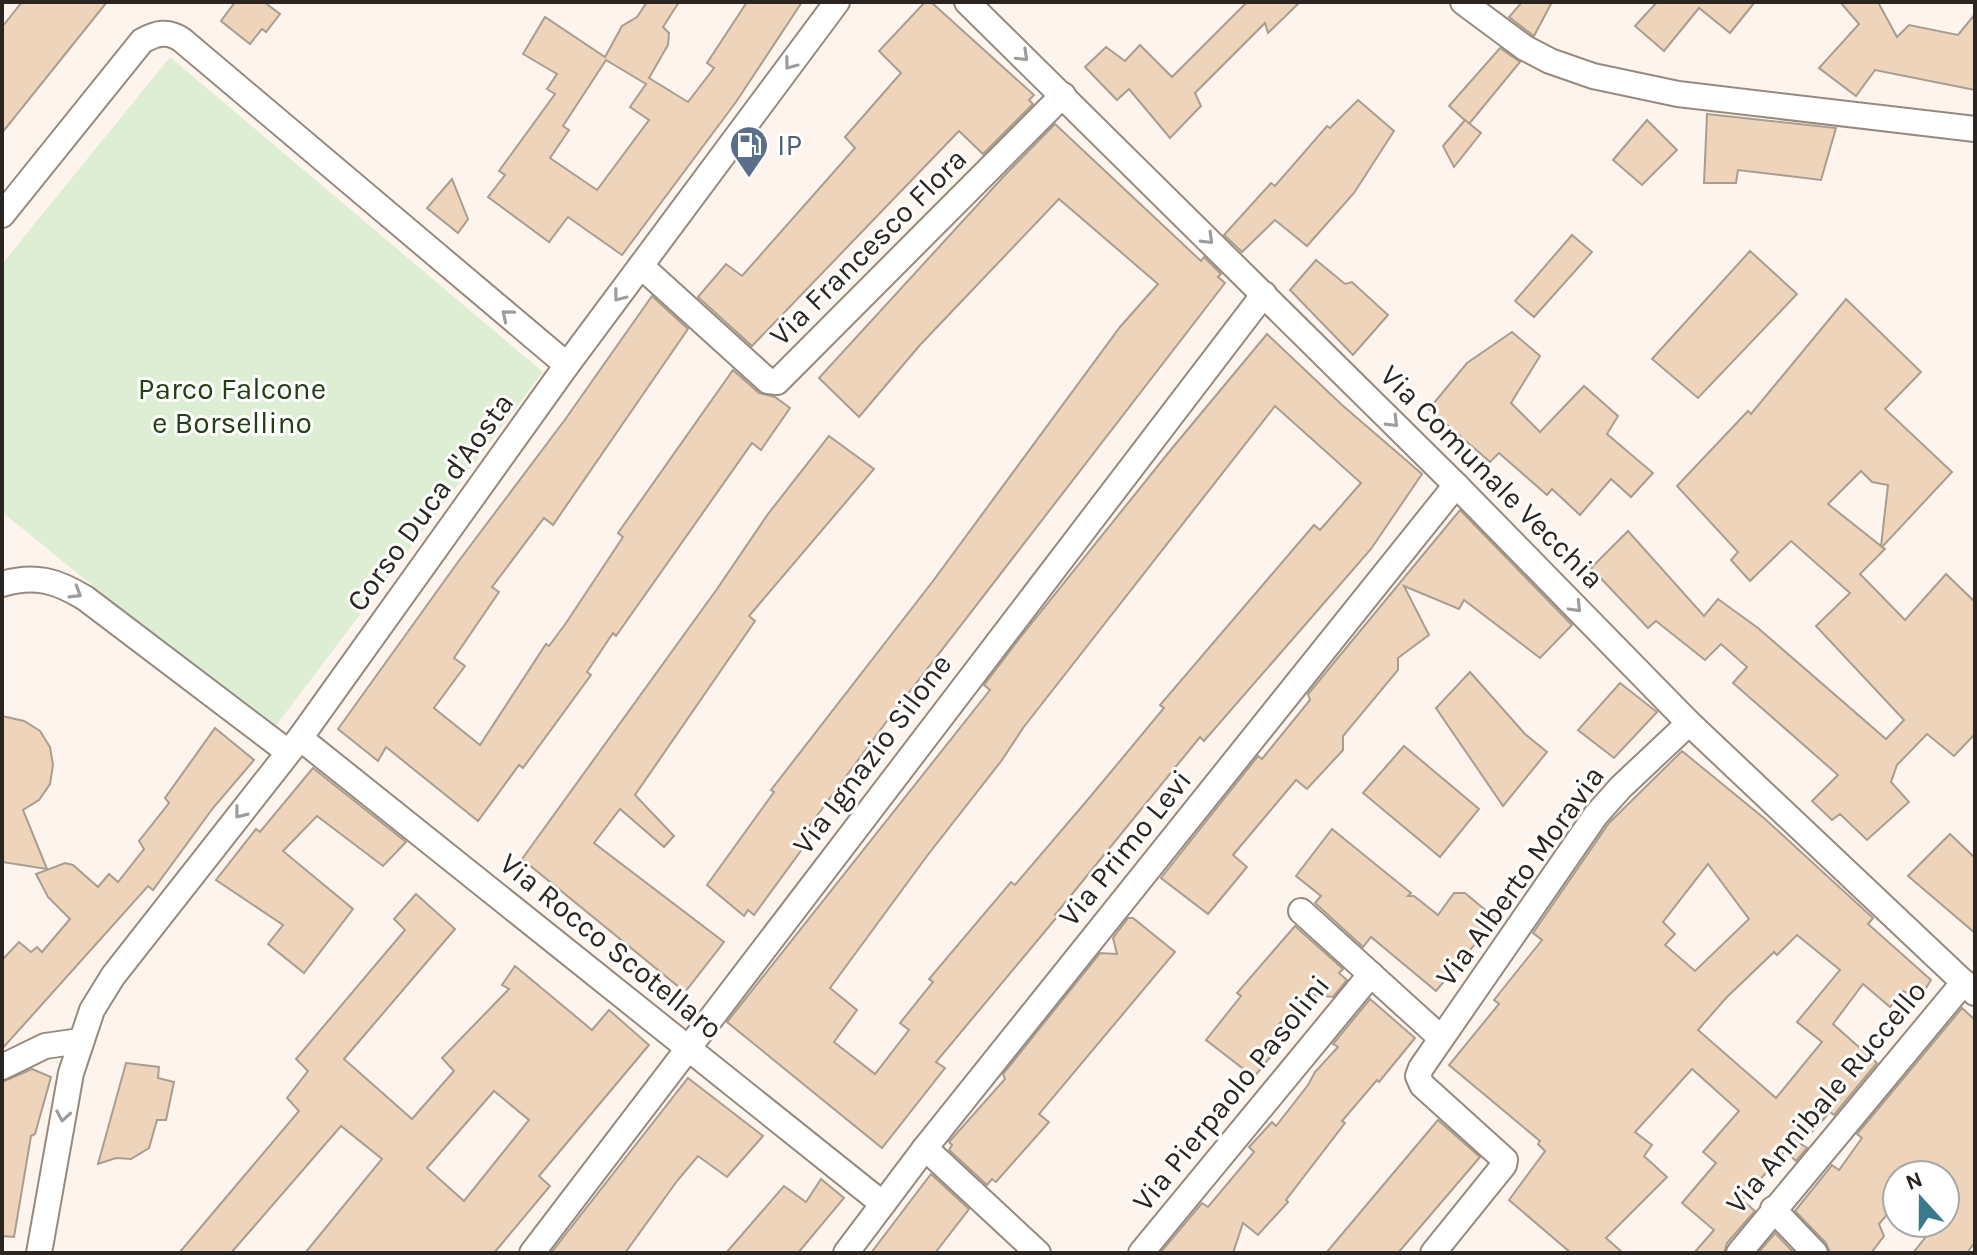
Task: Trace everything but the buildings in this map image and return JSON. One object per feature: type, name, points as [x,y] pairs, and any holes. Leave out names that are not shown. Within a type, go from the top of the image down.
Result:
[{"type":"street","name":"Corso Duca d'Aosta","points":[[42,1251],[71,1073],[92,1010],[113,976],[294,745],[567,365],[837,2]]},
{"type":"street","name":"Via Comunale Vecchia","points":[[967,2],[1456,485],[1689,723],[1969,987]]},
{"type":"street","points":[[1463,2],[1525,48],[1550,61],[1593,76],[1678,94],[1975,129]]},
{"type":"street","points":[[2,215],[142,41],[162,33],[175,35],[567,365]]},
{"type":"street","name":"Via Francesco Flora","points":[[641,266],[768,381],[777,382],[1063,95]]},
{"type":"street","name":"Via Ignazio Silone","points":[[532,1253],[1264,294]]},
{"type":"street","name":"Via Primo Levi","points":[[846,1253],[925,1148],[1456,485]]},
{"type":"street","name":"Via Rocco Scotellaro","points":[[2,584],[20,579],[46,579],[75,592],[294,745],[688,1048],[883,1204]]},
{"type":"street","name":"Via Alberto Moravia","points":[[1433,1253],[1505,1162],[1419,1080],[1421,1068],[1596,815],[1689,723]]},
{"type":"street","name":"Via Alberto Moravia","points":[[1301,911],[1441,1038]]},
{"type":"street","name":"Via Pierpaolo Pasolini","points":[[1141,1253],[1371,974]]},
{"type":"street","name":"Via Annibale Ruccello","points":[[1739,1253],[1773,1209],[1969,987]]},
{"type":"street","points":[[2,1067],[45,1046],[80,1041]]},
{"type":"street","points":[[925,1148],[1038,1253]]},
{"type":"street","points":[[1773,1209],[1815,1253]]},
{"type":"green space","name":"Parco Falcone e Borsellino","points":[[170,57],[543,372],[272,731],[2,512],[2,264]]},
{"type":"place","name":"IP","points":[[749,179]]}]
